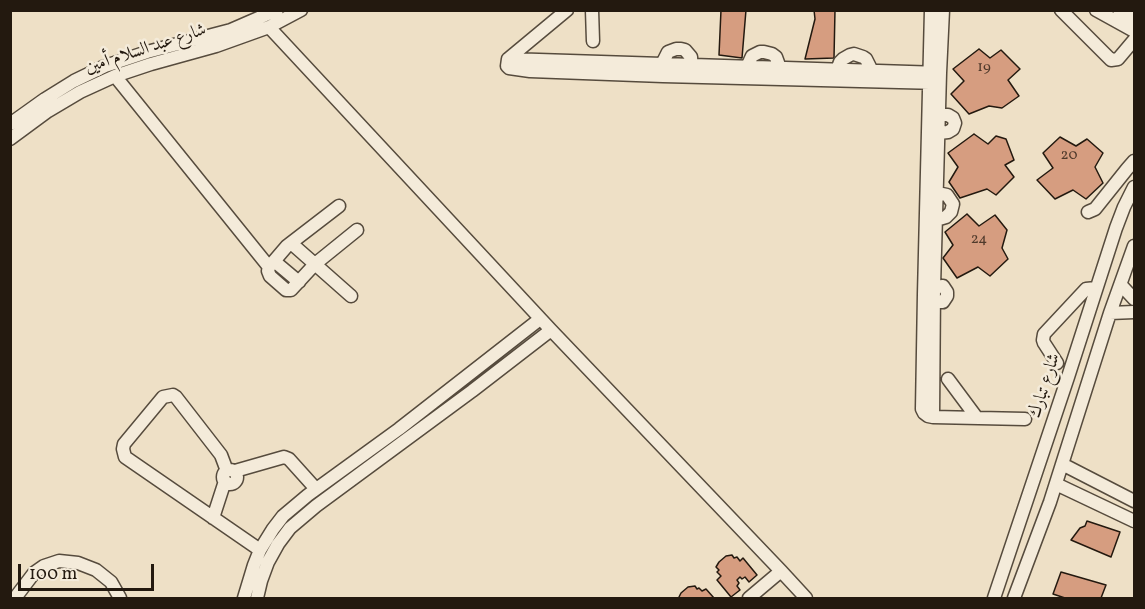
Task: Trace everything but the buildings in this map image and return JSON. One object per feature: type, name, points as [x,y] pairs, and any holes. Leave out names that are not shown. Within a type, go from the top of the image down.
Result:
[{"type":"street","name":"شارع عبد السلام أمين","points":[[10,124],[74,81],[105,66],[147,52],[231,30],[277,10]]},
{"type":"street","name":"شارع عبد السلام أمين","points":[[10,139],[48,111],[80,92],[115,76],[216,46],[269,27],[301,10]]},
{"type":"street","points":[[567,10],[508,59],[507,66],[512,69],[664,70],[934,78]]},
{"type":"street","points":[[592,10],[593,41]]},
{"type":"street","points":[[931,10],[934,78],[922,403],[924,413],[933,417],[1024,419]]},
{"type":"street","points":[[933,417],[939,133],[934,78],[943,10]]},
{"type":"street","points":[[1061,10],[1111,60],[1118,59],[1134,40]]},
{"type":"street","points":[[1095,10],[1134,30]]},
{"type":"street","points":[[1119,10],[1134,18]]},
{"type":"street","points":[[269,27],[540,319],[806,598]]},
{"type":"street","points":[[664,70],[668,52],[676,49],[685,50],[691,57],[692,71]]},
{"type":"street","points":[[692,71],[747,67],[871,71],[934,78]]},
{"type":"street","points":[[115,76],[272,264]]},
{"type":"street","points":[[1088,212],[1095,209],[1134,161]]},
{"type":"street","name":"شارع تبارك","points":[[994,598],[1096,288],[1124,207],[1134,187]]},
{"type":"street","points":[[339,206],[291,243],[272,264],[268,271],[270,276],[286,290],[291,290],[315,264],[357,230]]},
{"type":"street","points":[[291,243],[351,296]]},
{"type":"street","points":[[1014,598],[1050,502],[1110,313],[1134,246]]},
{"type":"street","points":[[1121,285],[1134,299]]},
{"type":"street","points":[[1057,363],[1044,343],[1044,334],[1086,289],[1096,288]]},
{"type":"street","points":[[1110,313],[1134,312]]},
{"type":"street","points":[[244,598],[260,550],[283,516],[540,319]]},
{"type":"street","points":[[257,598],[268,562],[290,528],[551,330]]},
{"type":"street","points":[[1068,377],[1088,384]]},
{"type":"street","points":[[948,379],[977,418]]},
{"type":"street","points":[[213,518],[229,474],[225,462],[176,397],[173,395],[163,397],[124,444],[125,457],[213,518],[260,550]]},
{"type":"street","points":[[229,474],[285,457],[316,489]]},
{"type":"street","points":[[1062,464],[1134,501]]},
{"type":"street","points":[[1056,484],[1134,521]]},
{"type":"street","points":[[1029,494],[1050,502]]},
{"type":"street","points":[[298,503],[307,513]]},
{"type":"street","points":[[15,598],[34,573],[44,566],[59,561],[78,563],[96,570],[111,582],[120,598]]},
{"type":"street","points":[[749,598],[781,571]]},
{"type":"street","points":[[1003,573],[1021,581]]}]
